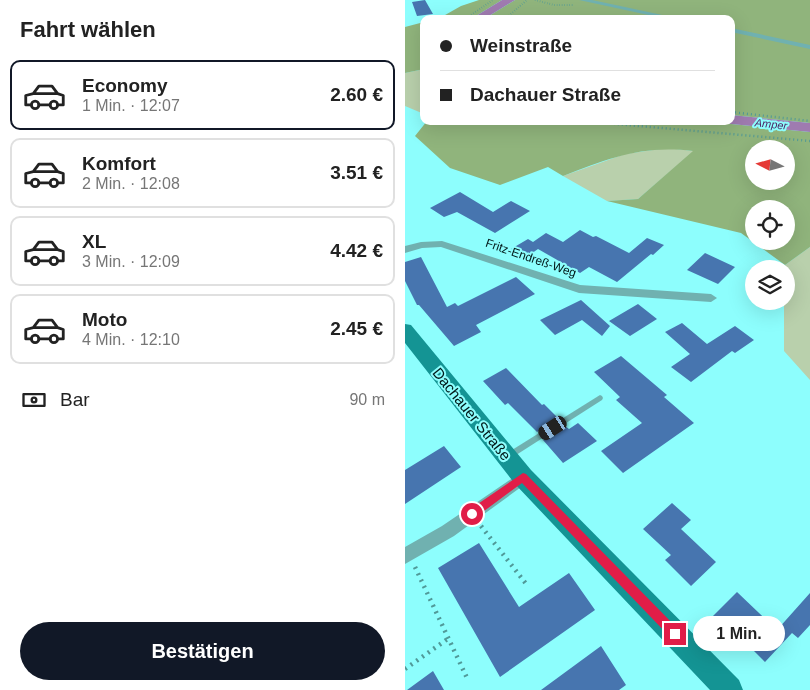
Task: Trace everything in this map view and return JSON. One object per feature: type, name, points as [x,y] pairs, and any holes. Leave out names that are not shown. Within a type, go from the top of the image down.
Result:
[{"type":"street","points":[[583,0],[658,15]]},
{"type":"street","points":[[735,31],[810,47]]},
{"type":"street","name":"Fritz-Endreß-Weg","points":[[405,250],[421,245],[442,244],[579,289],[711,298]]},
{"type":"street","name":"Dachauer Straße","points":[[405,330],[523,477],[729,690]]},
{"type":"street","points":[[407,555],[448,531],[523,477]]},
{"type":"lane","points":[[507,457],[600,398]]},
{"type":"path","points":[[471,15],[493,0]]},
{"type":"path","points":[[510,15],[527,0]]},
{"type":"path","points":[[535,0],[554,5],[572,6],[583,0]]},
{"type":"path","points":[[735,112],[810,120]]},
{"type":"path","points":[[628,125],[810,141]]},
{"type":"path","points":[[472,514],[527,585]]},
{"type":"path","points":[[407,555],[467,678]]},
{"type":"path","points":[[405,669],[449,638]]},
{"type":"green space","points":[[479,0],[502,0],[478,15],[445,15],[461,6]]},
{"type":"green space","points":[[515,0],[810,0],[810,123],[735,115],[735,15],[491,15]]},
{"type":"green space","points":[[420,23],[420,70],[405,73],[405,27]]},
{"type":"green space","points":[[420,70],[420,112],[405,106],[405,73]]},
{"type":"green space","points":[[735,124],[810,132],[810,247],[792,260],[778,260],[764,250],[795,250],[795,200],[745,200],[745,236],[741,233],[607,201],[638,199],[693,151],[657,150],[626,154],[563,176],[548,167],[500,185],[450,168],[415,136],[424,125]]},
{"type":"green space","points":[[667,148],[694,151],[638,199],[607,201],[563,176],[625,154]]},
{"type":"green space","points":[[810,247],[810,380],[784,351],[784,310],[795,310],[795,260],[792,260]]},
{"type":"water","points":[[502,0],[515,0],[491,15],[478,15]]},
{"type":"water","name":"Amper","points":[[735,115],[810,123],[810,132],[735,124]]},
{"type":"building","points":[[425,0],[433,14],[417,16],[412,2]]},
{"type":"building","points":[[460,192],[493,212],[511,201],[530,211],[495,233],[457,212],[444,217],[430,208]]},
{"type":"building","points":[[580,230],[629,253],[647,238],[664,245],[617,282],[589,267],[580,273],[538,249],[525,258],[511,249],[528,239],[533,242],[546,233],[563,242]]},
{"type":"building","points":[[705,253],[735,267],[718,284],[687,270]]},
{"type":"building","points":[[421,257],[447,307],[455,303],[458,306],[516,277],[535,294],[476,325],[481,332],[454,346],[417,305],[405,281],[405,262]]},
{"type":"building","points":[[581,300],[610,326],[602,336],[582,320],[555,335],[540,320]]},
{"type":"building","points":[[638,304],[657,319],[630,336],[609,321]]},
{"type":"building","points":[[682,323],[707,344],[735,326],[754,340],[735,353],[732,351],[691,382],[671,367],[690,354],[665,332]]},
{"type":"building","points":[[621,356],[667,395],[664,397],[694,423],[623,473],[601,451],[642,423],[616,400],[620,397],[594,372]]},
{"type":"building","points":[[506,368],[542,405],[544,404],[559,419],[537,432],[508,403],[505,405],[483,381]]},
{"type":"building","points":[[578,423],[597,441],[563,463],[543,440],[565,426],[569,429]]},
{"type":"building","points":[[444,446],[461,467],[405,504],[405,470]]},
{"type":"building","points":[[672,503],[691,520],[681,529],[716,562],[691,586],[665,560],[671,555],[643,529]]},
{"type":"building","points":[[479,543],[519,607],[569,573],[595,610],[500,677],[438,568]]},
{"type":"building","points":[[737,592],[777,630],[810,593],[810,625],[798,638],[792,633],[765,662],[730,627],[724,633],[710,619]]},
{"type":"building","points":[[601,646],[626,685],[619,690],[541,690]]},
{"type":"building","points":[[433,671],[444,690],[407,690]]},
{"type":"route","points":[[472,514],[523,477],[675,634]]}]
